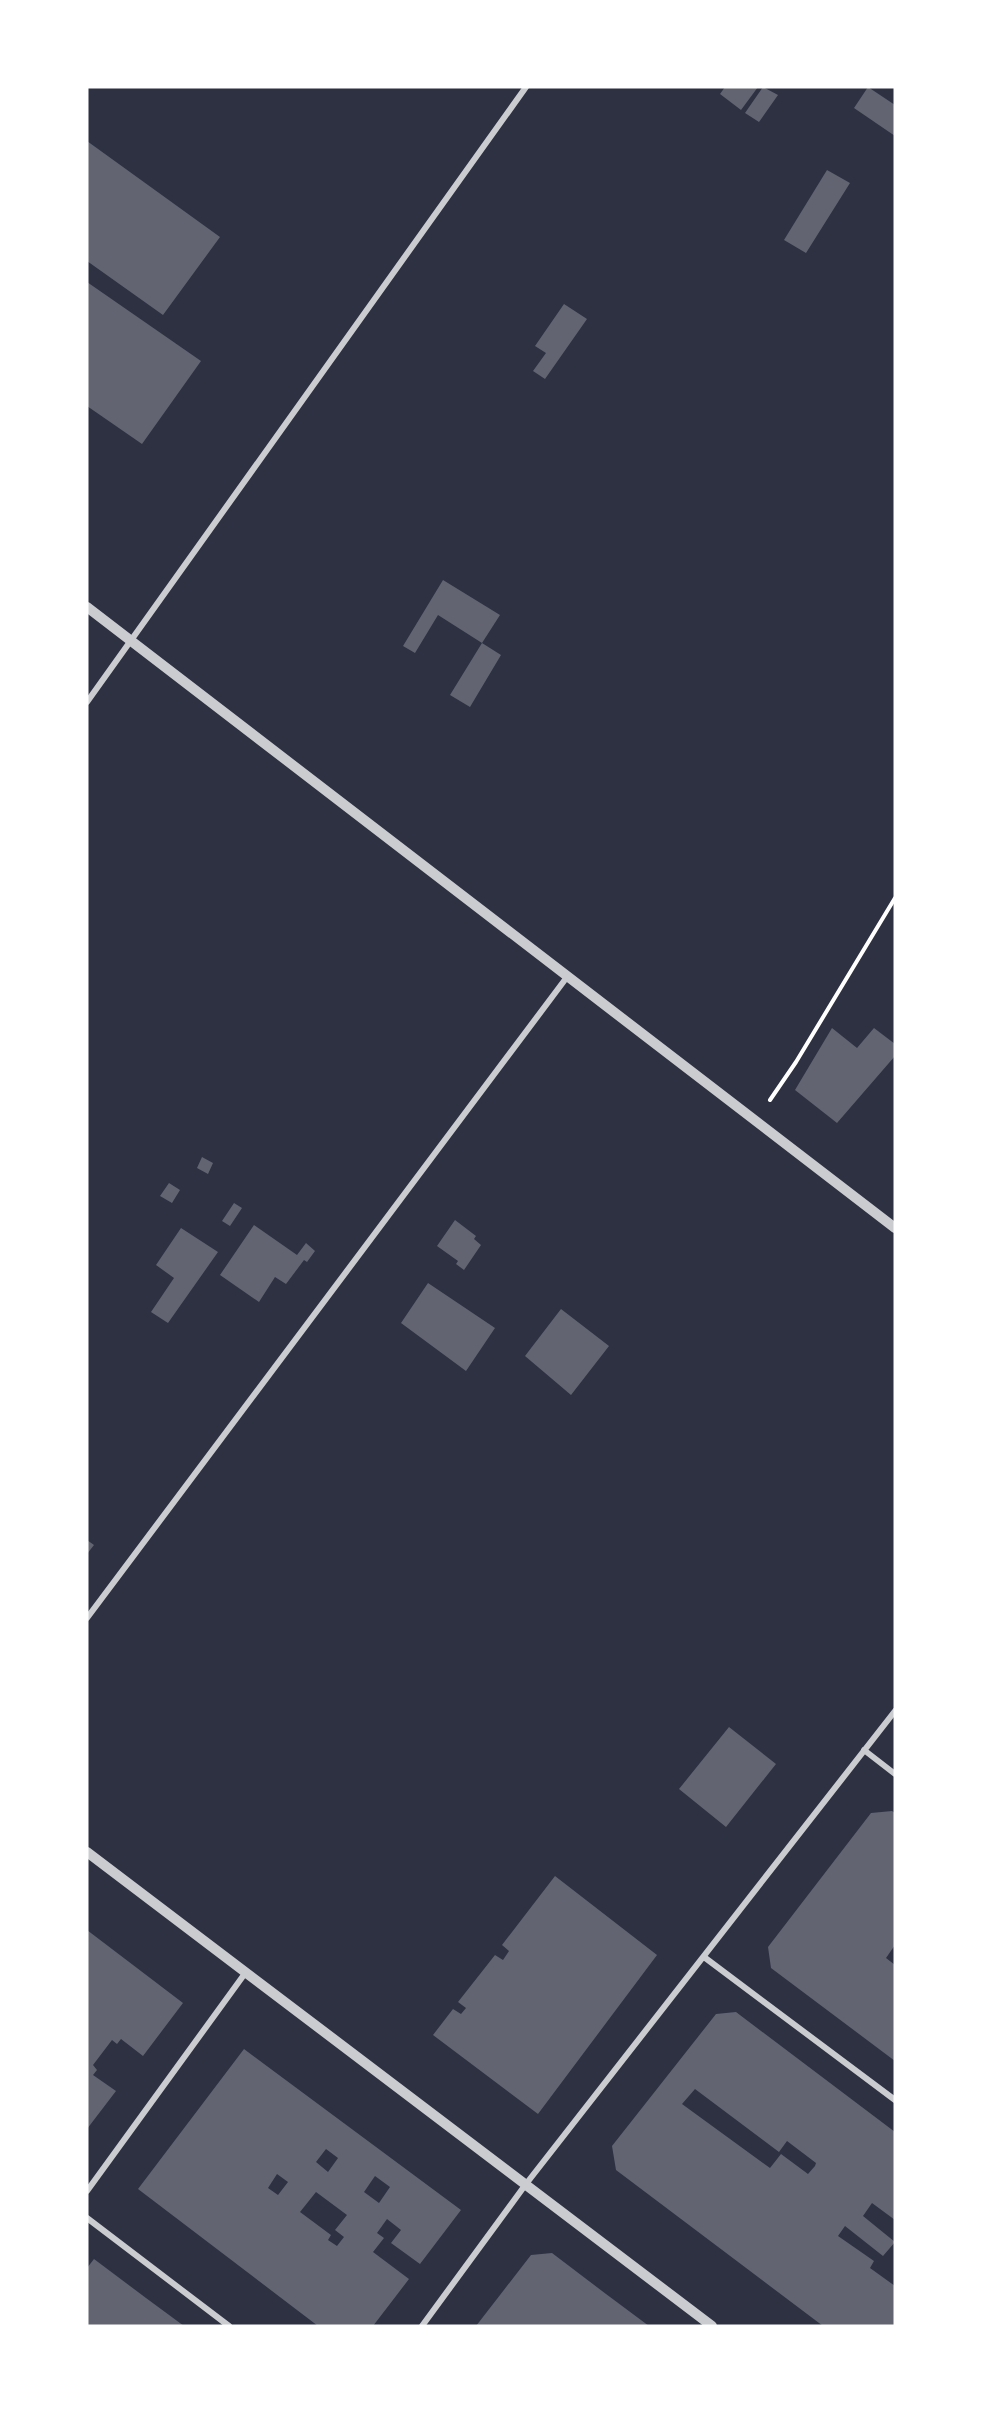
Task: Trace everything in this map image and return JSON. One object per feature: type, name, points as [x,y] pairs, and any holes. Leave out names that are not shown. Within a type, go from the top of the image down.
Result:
[{"type":"street","points":[[87,702],[526,87]]},
{"type":"street","points":[[87,607],[895,1228]]},
{"type":"street","points":[[87,1617],[567,976]]},
{"type":"street","points":[[422,2326],[526,2184],[895,1711]]},
{"type":"street","points":[[864,1750],[895,1774]]},
{"type":"street","points":[[87,1852],[712,2326]]},
{"type":"street","points":[[704,1957],[895,2100]]},
{"type":"street","points":[[87,2192],[246,1972]]},
{"type":"street","points":[[87,2218],[229,2326]]},
{"type":"path","points":[[756,1121],[796,1062],[895,898]]},
{"type":"building","points":[[725,87],[758,87],[741,110],[720,94]]},
{"type":"building","points":[[763,87],[778,95],[759,122],[745,113]]},
{"type":"building","points":[[868,87],[895,105],[895,136],[854,108]]},
{"type":"building","points":[[87,141],[220,237],[163,315],[87,261]]},
{"type":"building","points":[[827,170],[850,183],[806,253],[784,240]]},
{"type":"building","points":[[87,282],[201,361],[142,444],[87,406]]},
{"type":"building","points":[[564,304],[587,319],[545,379],[533,371],[546,353],[535,346]]},
{"type":"building","points":[[443,580],[500,615],[482,643],[438,615],[415,653],[403,646]]},
{"type":"building","points":[[482,643],[501,655],[470,707],[450,695]]},
{"type":"building","points":[[832,1028],[857,1048],[874,1028],[895,1044],[895,1056],[837,1123],[795,1090]]},
{"type":"building","points":[[202,1157],[213,1163],[208,1174],[197,1168]]},
{"type":"building","points":[[169,1183],[180,1190],[172,1203],[160,1196]]},
{"type":"building","points":[[234,1203],[242,1208],[230,1226],[222,1221]]},
{"type":"building","points":[[455,1220],[476,1236],[474,1239],[481,1245],[464,1270],[456,1264],[458,1261],[437,1246]]},
{"type":"building","points":[[254,1225],[297,1255],[306,1243],[315,1251],[307,1262],[304,1260],[286,1284],[275,1277],[259,1302],[220,1275]]},
{"type":"building","points":[[181,1228],[218,1252],[168,1323],[151,1312],[174,1278],[156,1265]]},
{"type":"building","points":[[428,1283],[495,1328],[466,1371],[401,1323]]},
{"type":"building","points":[[561,1309],[609,1346],[571,1395],[525,1356]]},
{"type":"building","points":[[87,1540],[94,1545],[87,1554]]},
{"type":"building","points":[[729,1727],[776,1764],[726,1827],[679,1789]]},
{"type":"building","points":[[892,1811],[895,1813],[895,1945],[886,1958],[895,1965],[895,2061],[771,1968],[768,1947],[871,1813]]},
{"type":"building","points":[[555,1876],[657,1955],[538,2114],[433,2035],[453,2009],[461,2014],[466,2008],[458,2002],[495,1955],[503,1960],[509,1951],[502,1945]]},
{"type":"building","points":[[87,1930],[183,2003],[143,2056],[121,2039],[117,2044],[112,2040],[93,2065],[97,2070],[93,2075],[116,2091],[87,2129]]},
{"type":"building","points":[[736,2012],[895,2132],[895,2220],[872,2203],[863,2216],[895,2242],[883,2256],[845,2226],[838,2236],[874,2261],[870,2268],[895,2286],[895,2326],[823,2326],[616,2170],[612,2146],[716,2014]],"holes":[[[695,2089],[779,2152],[787,2141],[816,2163],[815,2166],[808,2174],[781,2154],[770,2168],[682,2104]]]},
{"type":"building","points":[[244,2049],[461,2210],[420,2264],[391,2243],[401,2230],[387,2219],[377,2233],[384,2238],[373,2252],[409,2279],[373,2326],[318,2326],[138,2189]],"holes":[[[326,2149],[338,2158],[328,2172],[316,2162]],[[277,2174],[288,2182],[278,2195],[268,2188]],[[375,2176],[390,2187],[379,2203],[364,2192]],[[316,2192],[347,2215],[335,2230],[344,2237],[337,2246],[328,2240],[331,2235],[300,2212]]]},
{"type":"building","points":[[552,2253],[649,2326],[476,2326],[531,2255]]},
{"type":"building","points":[[94,2259],[184,2326],[87,2326],[87,2268]]}]
